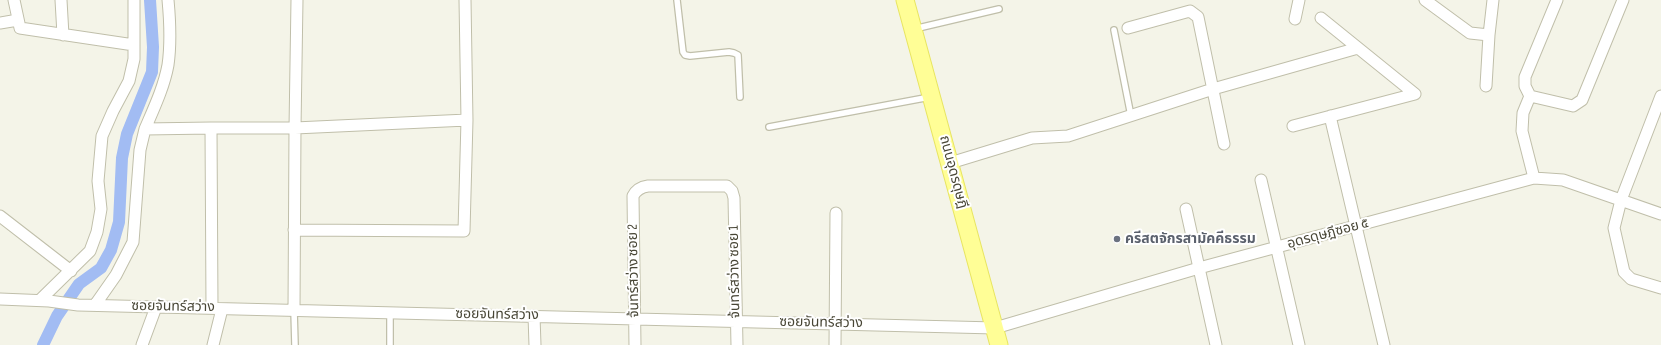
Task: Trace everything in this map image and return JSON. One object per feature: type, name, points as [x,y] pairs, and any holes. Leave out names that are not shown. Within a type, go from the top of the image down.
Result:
[{"type":"main road","name":"ถนนอุดรดุษฎี","points":[[905,0],[999,345]]},
{"type":"street","points":[[14,0],[20,28],[134,45]]},
{"type":"street","points":[[62,0],[63,35]]},
{"type":"street","points":[[44,301],[90,251],[98,232],[100,209],[98,181],[102,136],[113,111],[130,81],[134,59],[134,0]]},
{"type":"street","points":[[95,306],[116,274],[134,242],[140,150],[145,129],[157,102],[168,65],[170,27],[168,0]]},
{"type":"street","points":[[294,310],[297,0]]},
{"type":"street","points":[[294,230],[464,232],[467,120],[465,0]]},
{"type":"street","points":[[1295,19],[1298,0]]},
{"type":"street","points":[[1425,0],[1470,33],[1489,35]]},
{"type":"street","points":[[1486,86],[1493,0]]},
{"type":"street","points":[[1534,178],[1522,131],[1523,113],[1530,96],[1525,86],[1525,77],[1557,0]]},
{"type":"street","points":[[1530,96],[1573,106],[1582,100],[1623,0]]},
{"type":"street","points":[[1128,28],[1190,11],[1198,17],[1224,144]]},
{"type":"street","points":[[1293,126],[1415,94],[1321,18]]},
{"type":"street","points":[[0,23],[18,20]]},
{"type":"street","points":[[950,163],[1032,138],[1068,136],[1213,89],[1358,48]]},
{"type":"street","points":[[1661,96],[1621,200],[1614,228],[1624,272],[1631,279],[1661,288]]},
{"type":"street","points":[[1330,116],[1384,345]]},
{"type":"street","points":[[145,129],[295,128],[467,120]]},
{"type":"street","points":[[211,128],[217,308],[213,345]]},
{"type":"street","name":"อุดรดุษฎีซอย ๕","points":[[995,328],[1199,268],[1534,178],[1563,180],[1661,214]]},
{"type":"street","points":[[1260,180],[1298,345]]},
{"type":"street","name":"จ้นทร์สว่าง ซอย 1","points":[[633,196],[637,190],[648,186],[726,186],[732,191],[734,198],[737,345]]},
{"type":"street","name":"จ้นทร์สว่าง ซอย 2","points":[[633,196],[636,345]]},
{"type":"street","points":[[1186,210],[1216,345]]},
{"type":"street","points":[[835,345],[836,213]]},
{"type":"street","points":[[0,216],[72,271]]},
{"type":"street","name":"ซอยจันทร์สว่าง","points":[[0,299],[44,301],[95,306],[995,328]]},
{"type":"street","points":[[142,345],[156,307]]},
{"type":"street","points":[[534,316],[535,345]]},
{"type":"lane","points":[[677,0],[683,52],[690,56],[729,52],[738,55],[740,97]]},
{"type":"lane","points":[[913,29],[999,9]]},
{"type":"lane","points":[[1114,30],[1131,116]]},
{"type":"lane","points":[[769,127],[932,96]]},
{"type":"lane","points":[[294,310],[295,345]]},
{"type":"lane","points":[[390,313],[390,345]]},
{"type":"waterway","points":[[43,345],[57,316],[79,284],[101,268],[111,250],[119,222],[122,158],[127,134],[152,72],[153,47],[150,0]]},
{"type":"place","name":"ครีสตจักรสามัคคีธรรม","points":[[1117,239]]}]
